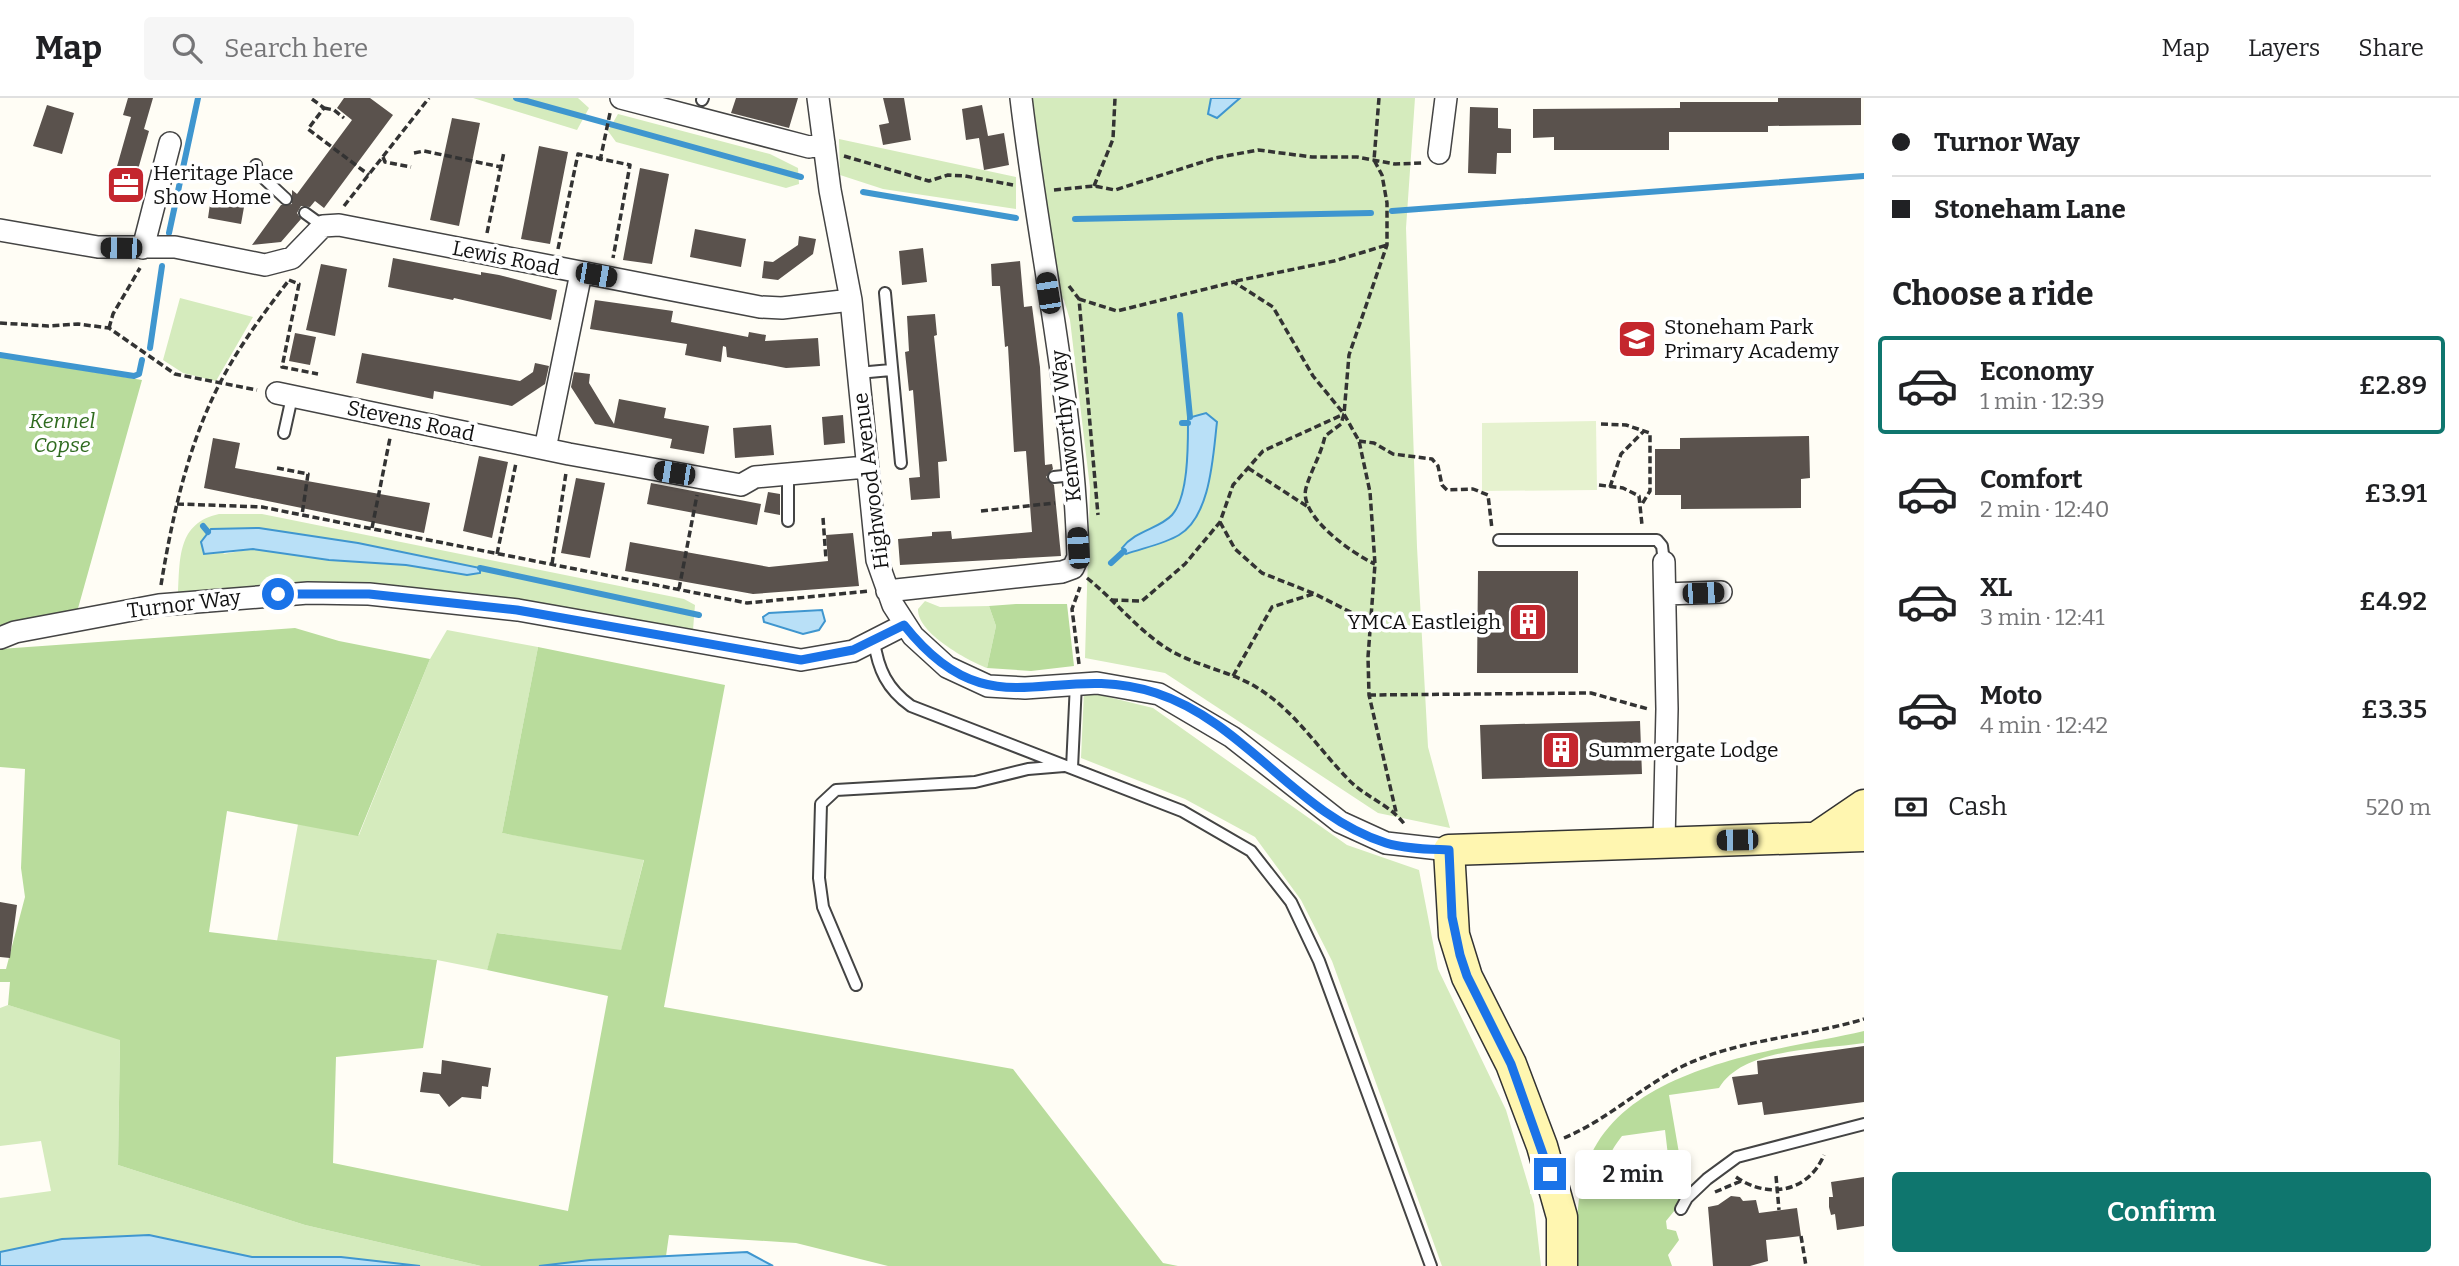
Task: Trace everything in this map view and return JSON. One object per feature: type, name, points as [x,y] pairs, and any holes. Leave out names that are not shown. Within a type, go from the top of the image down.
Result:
[{"type":"street","name":"Highwood Avenue","points":[[818,98],[851,300],[877,560],[887,591],[904,625],[941,662],[979,683],[1025,688],[1079,683],[1127,686],[1172,699],[1232,737],[1340,821],[1386,843],[1449,850]]},
{"type":"street","name":"Kenworthy Way","points":[[1021,98],[1032,192],[1057,331],[1063,476],[1074,501],[1079,572]]},
{"type":"street","points":[[1438,153],[1446,98]]},
{"type":"street","points":[[616,104],[809,147],[825,146]]},
{"type":"street","points":[[143,248],[170,143]]},
{"type":"street","points":[[0,230],[98,247],[175,247],[283,272],[292,258],[331,225]]},
{"type":"street","name":"Lewis Road","points":[[331,225],[769,309],[851,300]]},
{"type":"street","points":[[545,449],[581,273]]},
{"type":"street","name":"Stevens Road","points":[[285,395],[569,454],[741,485],[755,477],[866,467]]},
{"type":"street","points":[[1664,562],[1667,715],[1664,842]]},
{"type":"street","points":[[887,591],[1079,572]]},
{"type":"street","points":[[1665,594],[1721,592]]},
{"type":"street","name":"Turnor Way","points":[[0,638],[15,632],[159,605],[278,594],[389,596],[567,617],[801,660],[831,656],[874,641],[904,625]]},
{"type":"street","points":[[1817,836],[1864,805]]},
{"type":"street","points":[[1562,1266],[1562,1217],[1542,1146],[1511,1064],[1467,976],[1454,935],[1449,850],[1864,836]]},
{"type":"lane","points":[[256,165],[257,172],[286,199]]},
{"type":"lane","points":[[305,213],[331,225]]},
{"type":"lane","points":[[885,293],[901,463]]},
{"type":"lane","points":[[858,373],[891,370]]},
{"type":"lane","points":[[284,433],[285,395]]},
{"type":"lane","points":[[788,475],[788,521]]},
{"type":"lane","points":[[1499,540],[1657,540],[1662,546],[1664,562]]},
{"type":"lane","points":[[874,641],[878,666],[887,684],[911,706],[1182,811],[1251,851],[1291,902],[1320,961],[1431,1266]]},
{"type":"lane","points":[[1070,767],[1079,683]]},
{"type":"lane","points":[[856,985],[823,907],[819,878],[821,804],[836,790],[975,782],[1028,769],[1070,767]]},
{"type":"lane","points":[[1681,1209],[1687,1198],[1737,1157],[1864,1124]]},
{"type":"path","points":[[331,225],[429,98]]},
{"type":"path","points":[[1094,186],[1113,139],[1115,98]]},
{"type":"path","points":[[1308,507],[1305,490],[1322,452],[1325,436],[1341,424],[1349,355],[1387,245],[1387,202],[1382,175],[1374,160],[1379,98]]},
{"type":"path","points":[[312,99],[344,118]]},
{"type":"path","points":[[601,159],[603,136],[616,104]]},
{"type":"path","points":[[324,108],[308,128],[369,175]]},
{"type":"path","points":[[825,146],[929,181],[948,175],[965,176],[1032,192],[1094,186],[1115,190],[1215,158],[1258,150],[1395,164],[1438,162],[1438,153]]},
{"type":"path","points":[[414,153],[424,151],[501,167]]},
{"type":"path","points":[[486,235],[504,152]]},
{"type":"path","points":[[554,268],[578,154],[630,165],[610,278]]},
{"type":"path","points":[[383,157],[385,162],[411,167]]},
{"type":"path","points":[[1079,299],[1107,310],[1126,310],[1234,282],[1334,261],[1387,245]]},
{"type":"path","points":[[109,328],[142,264],[143,248]]},
{"type":"path","points":[[159,605],[177,504],[219,385],[283,272],[299,284],[282,367],[318,374]]},
{"type":"path","points":[[1234,282],[1273,307],[1313,376],[1344,414],[1359,441],[1370,492],[1375,564],[1370,621],[1369,695],[1396,812],[1405,825],[1410,847]]},
{"type":"path","points":[[0,323],[109,328],[175,374],[219,385],[285,395]]},
{"type":"path","points":[[1110,600],[1142,601],[1185,564],[1220,522],[1233,485],[1263,451],[1344,414]]},
{"type":"path","points":[[1601,424],[1626,425],[1650,433],[1650,491],[1642,504]]},
{"type":"path","points":[[1610,487],[1621,454],[1644,431]]},
{"type":"path","points":[[1359,441],[1374,443],[1393,454],[1436,460],[1440,480],[1447,490],[1474,489],[1488,495],[1492,537],[1499,540]]},
{"type":"path","points":[[498,554],[520,444]]},
{"type":"path","points":[[372,528],[387,453]]},
{"type":"path","points":[[552,564],[569,454]]},
{"type":"path","points":[[277,468],[308,474],[302,515]]},
{"type":"path","points":[[1248,468],[1308,507],[1340,545],[1375,564]]},
{"type":"path","points":[[1599,485],[1633,492],[1639,496],[1642,504],[1642,539]]},
{"type":"path","points":[[981,511],[1074,501]]},
{"type":"path","points":[[177,504],[262,507],[747,603],[887,591]]},
{"type":"path","points":[[679,589],[694,510]]},
{"type":"path","points":[[823,518],[826,559]]},
{"type":"path","points":[[1220,522],[1235,549],[1262,573],[1315,594],[1370,621]]},
{"type":"path","points":[[1079,572],[1172,652],[1233,676],[1273,698],[1347,779],[1367,796],[1396,812]]},
{"type":"path","points":[[1079,572],[1072,609],[1079,683]]},
{"type":"path","points":[[1233,676],[1272,607],[1292,598],[1315,594]]},
{"type":"path","points":[[1369,695],[1591,693],[1667,715]]},
{"type":"path","points":[[1558,1141],[1586,1128],[1683,1066],[1727,1049],[1831,1029],[1864,1019]]},
{"type":"path","points":[[1724,1167],[1757,1189],[1777,1190],[1801,1184],[1821,1164],[1824,1155]]},
{"type":"path","points":[[1776,1176],[1779,1210]]},
{"type":"path","points":[[1801,1236],[1806,1266]]},
{"type":"green space","points":[[473,98],[578,98],[589,108],[577,130]]},
{"type":"green space","points":[[1032,98],[1415,98],[1406,228],[1417,547],[1428,747],[1450,828],[1378,813],[1165,673],[1085,658],[1090,488],[1070,320],[1064,300],[1056,287]]},
{"type":"green space","points":[[618,114],[770,154],[798,168],[799,184],[786,188],[616,142],[608,131]]},
{"type":"green space","points":[[839,139],[1016,177],[1016,209],[883,189],[840,175]]},
{"type":"green space","points":[[180,298],[253,317],[216,381],[183,373],[163,360]]},
{"type":"green space","name":"Kennel Copse","points":[[0,357],[142,380],[77,612],[0,627]]},
{"type":"green space","points":[[1596,421],[1597,490],[1482,491],[1482,423]]},
{"type":"green space","points":[[219,514],[262,514],[684,599],[695,605],[693,630],[605,615],[294,586],[286,578],[267,579],[260,587],[178,595],[179,568],[184,544],[195,525]],"holes":[[[259,528],[358,543],[480,568],[329,560],[253,549],[223,554]]]},
{"type":"green space","points":[[925,601],[940,607],[989,606],[996,626],[987,668],[956,652],[934,636],[920,618],[918,609]]},
{"type":"green space","points":[[1067,604],[1074,666],[1031,671],[987,668],[996,626],[989,606]]},
{"type":"green space","points":[[295,628],[339,641],[430,659],[358,836],[227,811],[209,932],[437,960],[423,1048],[336,1057],[333,1163],[568,1211],[608,996],[487,970],[497,933],[621,950],[644,860],[502,833],[538,647],[725,685],[664,1007],[1013,1069],[1163,1263],[1178,1266],[888,1266],[796,1243],[669,1235],[666,1256],[539,1266],[481,1266],[305,1225],[118,1165],[120,1040],[8,1005],[10,982],[0,982],[0,969],[6,969],[25,897],[21,868],[25,769],[0,767],[0,649]]},
{"type":"green space","points":[[447,630],[538,647],[502,833],[644,859],[621,951],[498,933],[487,970],[437,960],[277,941],[298,824],[359,835],[430,659]]},
{"type":"green space","points":[[1084,691],[1153,708],[1347,845],[1419,870],[1438,969],[1506,1110],[1534,1204],[1541,1266],[1442,1266],[1332,961],[1301,900],[1255,837],[1185,799],[1081,758]]},
{"type":"green space","points":[[8,1005],[120,1039],[118,1165],[305,1225],[481,1266],[420,1266],[341,1257],[252,1257],[149,1235],[62,1239],[0,1252],[0,1198],[51,1191],[41,1141],[0,1146],[0,1008]]},
{"type":"green space","points":[[1864,1031],[1864,1043],[1764,1058],[1731,1075],[1719,1088],[1669,1095],[1680,1159],[1669,1164],[1665,1130],[1622,1136],[1609,1158],[1605,1179],[1607,1197],[1652,1198],[1668,1195],[1674,1180],[1682,1177],[1690,1181],[1693,1188],[1666,1221],[1667,1229],[1676,1231],[1679,1240],[1668,1255],[1672,1266],[1576,1266],[1578,1210],[1582,1182],[1591,1155],[1612,1124],[1640,1100],[1674,1081],[1711,1066]]},
{"type":"water","points":[[1211,98],[1240,98],[1217,118],[1208,114]]},
{"type":"water","points":[[1206,413],[1217,422],[1212,467],[1198,514],[1190,526],[1179,535],[1126,554],[1122,548],[1128,542],[1167,520],[1178,506],[1185,483],[1188,418]]},
{"type":"water","points":[[259,528],[358,543],[480,568],[480,573],[467,575],[406,565],[329,560],[253,549],[204,554],[201,542],[211,529]]},
{"type":"water","points":[[822,610],[825,621],[819,630],[803,634],[764,622],[763,617],[769,613]]},
{"type":"water","points":[[149,1235],[252,1257],[341,1257],[420,1266],[0,1266],[0,1252],[62,1239]]},
{"type":"water","points":[[747,1252],[773,1266],[539,1266],[590,1260]]},
{"type":"building","points":[[128,98],[153,98],[144,129],[149,131],[135,180],[142,181],[137,198],[110,191],[131,117],[123,115]]},
{"type":"building","points":[[344,98],[370,98],[393,115],[324,208],[315,201],[310,207],[301,206],[297,213],[301,219],[281,242],[252,245],[281,205],[292,204],[292,190],[297,194],[352,120],[337,108]]},
{"type":"building","points":[[736,98],[798,98],[789,128],[731,113]]},
{"type":"building","points":[[883,98],[904,98],[911,140],[883,145],[879,125],[889,123]]},
{"type":"building","points":[[1778,98],[1861,98],[1861,125],[1768,126],[1768,132],[1669,132],[1669,150],[1554,150],[1554,137],[1533,138],[1533,109],[1680,108],[1680,102],[1778,102]]},
{"type":"building","points":[[47,105],[74,113],[62,154],[33,146]]},
{"type":"building","points":[[982,105],[988,136],[1004,133],[1009,165],[984,170],[979,138],[966,140],[962,109]]},
{"type":"building","points":[[1470,107],[1498,108],[1498,128],[1511,129],[1511,153],[1497,153],[1496,174],[1468,173]]},
{"type":"building","points":[[452,118],[480,123],[459,226],[430,220]]},
{"type":"building","points":[[539,146],[568,152],[550,244],[521,239]]},
{"type":"building","points":[[640,168],[669,174],[652,264],[623,260]]},
{"type":"building","points":[[212,190],[246,196],[241,224],[208,218]]},
{"type":"building","points":[[695,229],[746,239],[741,267],[690,257]]},
{"type":"building","points":[[799,236],[816,239],[813,254],[778,280],[762,278],[764,261],[773,262],[798,245]]},
{"type":"building","points":[[923,248],[927,282],[902,285],[899,251]]},
{"type":"building","points":[[393,258],[481,275],[481,272],[499,275],[557,290],[551,320],[454,298],[453,300],[388,287]]},
{"type":"building","points":[[1020,261],[1024,307],[1032,306],[1040,367],[1045,465],[1052,464],[1053,469],[1046,477],[1054,485],[1061,556],[900,565],[898,539],[932,536],[932,532],[951,531],[952,539],[1032,532],[1026,451],[1014,452],[1008,346],[1005,347],[1000,286],[992,286],[991,264]]},
{"type":"building","points":[[321,264],[347,269],[335,336],[306,330]]},
{"type":"building","points":[[595,300],[673,311],[671,322],[748,337],[749,332],[766,335],[765,341],[818,338],[820,366],[786,368],[727,357],[726,347],[723,346],[721,362],[685,355],[687,344],[590,329]]},
{"type":"building","points":[[935,314],[937,335],[934,336],[947,461],[938,462],[940,498],[911,500],[909,478],[920,477],[913,390],[909,391],[905,352],[909,351],[907,316]]},
{"type":"building","points":[[295,333],[316,337],[310,365],[289,361]]},
{"type":"building","points":[[362,353],[520,381],[533,372],[535,363],[549,366],[545,384],[512,406],[434,391],[433,399],[356,383]]},
{"type":"building","points":[[574,372],[590,374],[589,383],[614,424],[619,399],[666,408],[664,418],[709,426],[704,454],[670,448],[672,439],[595,424],[571,387]]},
{"type":"building","points":[[843,415],[845,443],[824,445],[822,417]]},
{"type":"building","points":[[771,425],[774,455],[735,458],[733,428]]},
{"type":"building","points":[[1809,436],[1810,478],[1801,479],[1801,508],[1681,509],[1681,495],[1655,495],[1655,449],[1680,449],[1680,438]]},
{"type":"building","points":[[213,438],[240,443],[235,468],[430,503],[424,533],[204,488]]},
{"type":"building","points":[[479,456],[508,462],[492,538],[463,531]]},
{"type":"building","points":[[576,478],[605,483],[590,558],[561,553]]},
{"type":"building","points":[[651,483],[761,504],[757,525],[647,504]]},
{"type":"building","points":[[768,492],[780,494],[780,515],[764,512]]},
{"type":"building","points":[[853,533],[859,586],[753,594],[625,571],[630,542],[769,567],[828,561],[826,535]]},
{"type":"building","name":"YMCA Eastleigh","points":[[1478,571],[1578,571],[1578,673],[1477,673]]},
{"type":"building","name":"Summergate Lodge","points":[[1640,721],[1642,774],[1482,779],[1480,725]]},
{"type":"building","points":[[0,902],[17,905],[10,958],[0,957]]},
{"type":"building","points":[[1864,1046],[1864,1102],[1764,1115],[1762,1102],[1738,1105],[1732,1077],[1758,1074],[1757,1061]]},
{"type":"building","points":[[442,1060],[491,1068],[488,1087],[482,1086],[481,1099],[462,1097],[449,1107],[439,1094],[420,1092],[423,1072],[441,1074]]},
{"type":"building","points":[[1864,1177],[1864,1226],[1837,1230],[1835,1214],[1831,1215],[1829,1207],[1829,1197],[1833,1197],[1831,1182]]},
{"type":"building","points":[[1731,1196],[1740,1197],[1743,1201],[1756,1200],[1759,1213],[1797,1208],[1801,1236],[1766,1240],[1768,1261],[1750,1266],[1713,1266],[1708,1207],[1718,1205]]},
{"type":"waterway","points":[[169,233],[198,98]]},
{"type":"waterway","points":[[516,98],[801,177]]},
{"type":"waterway","points":[[1392,211],[1864,176]]},
{"type":"waterway","points":[[863,192],[1016,218]]},
{"type":"waterway","points":[[1075,219],[1371,213]]},
{"type":"waterway","points":[[150,348],[162,266]]},
{"type":"waterway","points":[[1180,315],[1190,417]]},
{"type":"waterway","points":[[0,355],[134,376],[139,374],[142,360]]},
{"type":"waterway","points":[[1182,423],[1188,423]]},
{"type":"waterway","points":[[203,526],[208,532]]},
{"type":"waterway","points":[[1111,563],[1124,551]]},
{"type":"waterway","points":[[480,568],[699,615]]},
{"type":"place","name":"Heritage Place Show Home","points":[[126,185]]},
{"type":"place","name":"Stoneham Park Primary Academy","points":[[1637,339]]},
{"type":"place","name":"YMCA Eastleigh","points":[[1528,622]]},
{"type":"place","name":"Summergate Lodge","points":[[1561,750]]},
{"type":"route","points":[[278,594],[369,594],[517,610],[609,624],[784,659],[801,660],[816,660],[853,650],[904,625],[922,646],[947,667],[962,677],[988,686],[1039,688],[1076,683],[1116,684],[1143,689],[1172,699],[1232,737],[1340,821],[1386,843],[1449,850],[1452,917],[1460,955],[1467,976],[1511,1064],[1550,1174]]}]
